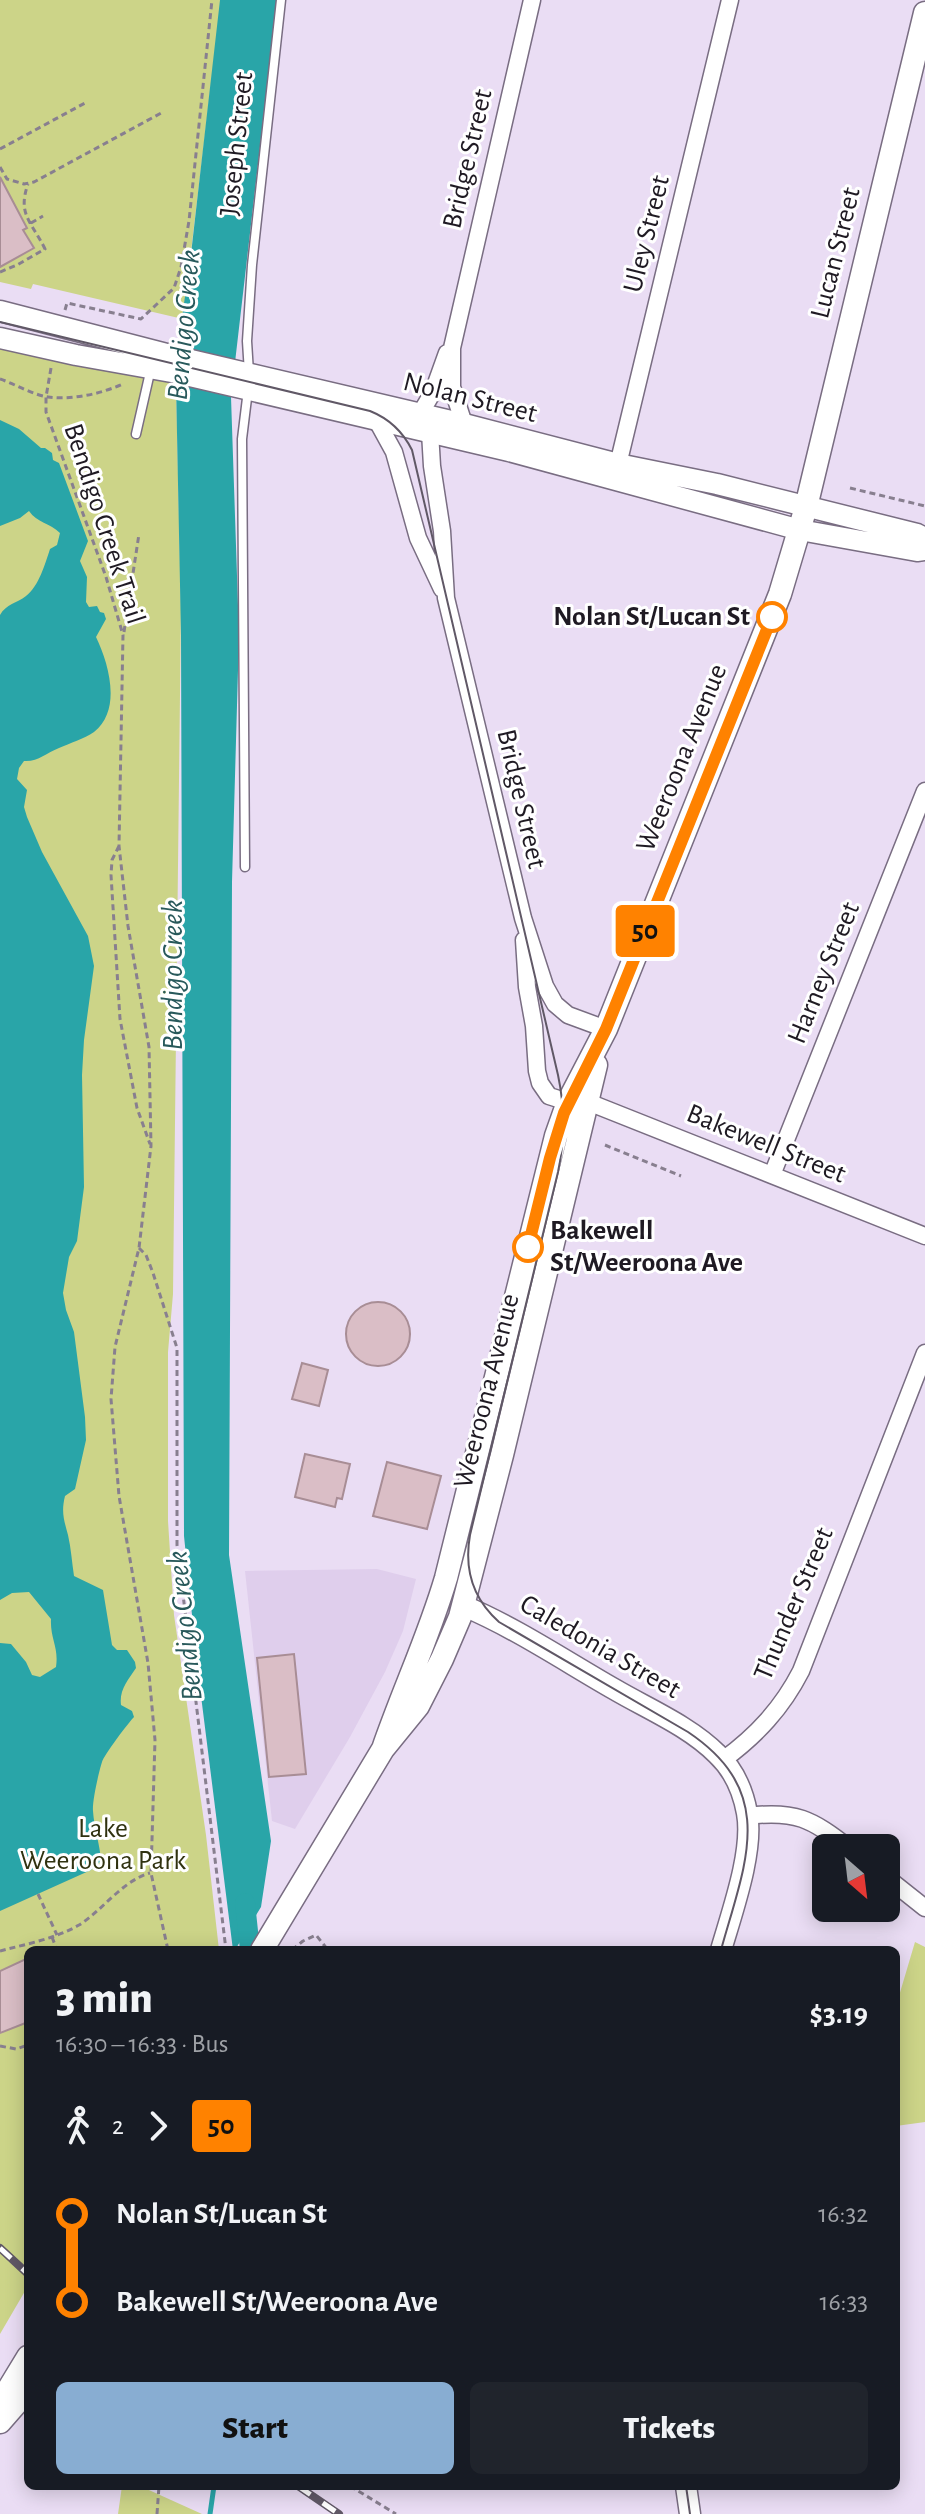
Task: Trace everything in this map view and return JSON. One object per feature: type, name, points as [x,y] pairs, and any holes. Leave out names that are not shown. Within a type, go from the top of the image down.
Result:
[{"type":"main road","name":"Lucan Street","points":[[806,507],[925,13]]},
{"type":"main road","name":"Weeroona Avenue","points":[[383,1749],[441,1598],[550,1158],[578,1102],[767,628],[806,507]]},
{"type":"main road","name":"Weeroona Avenue","points":[[264,1946],[383,1749],[418,1706],[464,1606],[578,1102]]},
{"type":"main road","name":"Caledonia Street","points":[[441,1598],[464,1606]]},
{"type":"main road","points":[[0,2403],[24,2364]]},
{"type":"main road","points":[[0,2422],[24,2395]]},
{"type":"street","name":"Bridge Street","points":[[464,424],[452,387],[451,357],[455,329],[532,0]]},
{"type":"street","name":"Uley Street","points":[[617,472],[730,0]]},
{"type":"street","name":"Nolan Street","points":[[0,311],[151,368]]},
{"type":"street","name":"Bridge Street","points":[[455,329],[427,421],[442,531],[446,598],[523,918],[545,986],[555,1004],[568,1015],[606,1029]]},
{"type":"street","name":"Nolan Street","points":[[0,338],[151,368],[177,365],[427,421],[509,451],[617,472],[717,484],[925,538]]},
{"type":"street","name":"Nolan Street","points":[[241,380],[377,421],[464,424],[800,530],[925,550]]},
{"type":"street","name":"Bridge Street","points":[[377,421],[394,452],[418,538],[446,598]]},
{"type":"street","name":"Harney Street","points":[[772,1175],[925,791]]},
{"type":"street","name":"Bridge Street","points":[[523,918],[527,987],[539,1078],[551,1098],[578,1102]]},
{"type":"street","name":"Bakewell Street","points":[[578,1102],[925,1236]]},
{"type":"street","name":"Thunder Street","points":[[723,1760],[768,1722],[789,1695],[801,1671],[925,1353]]},
{"type":"street","name":"Caledonia Street","points":[[464,1606],[503,1625],[688,1732],[723,1760]]},
{"type":"street","points":[[722,1946],[746,1856],[749,1833],[748,1816],[737,1782],[723,1760]]},
{"type":"street","points":[[748,1816],[777,1813],[797,1815],[830,1834]]},
{"type":"street","points":[[900,1888],[925,1908]]},
{"type":"street","points":[[687,2490],[690,2514]]},
{"type":"lane","name":"Joseph Street","points":[[245,867],[241,380],[281,0]]},
{"type":"lane","points":[[136,434],[151,368]]},
{"type":"path","points":[[67,303],[141,319],[174,288],[189,221],[212,0]]},
{"type":"path","points":[[0,149],[85,103]]},
{"type":"path","points":[[0,167],[7,179],[28,184],[163,112]]},
{"type":"path","points":[[0,272],[45,249],[23,209],[28,184]]},
{"type":"path","points":[[31,223],[43,216]]},
{"type":"path","name":"Bendigo Creek Trail","points":[[53,359],[46,412],[106,577],[123,635],[119,846],[128,926],[149,1047],[151,1146],[139,1248],[115,1347],[111,1399],[119,1496],[148,1663],[155,1740],[151,1873],[167,1946]]},
{"type":"path","points":[[0,379],[46,397],[75,397],[123,384],[151,368]]},
{"type":"path","points":[[850,488],[925,506]]},
{"type":"path","points":[[123,635],[139,534]]},
{"type":"path","name":"Bendigo Creek Trail","points":[[119,846],[112,860],[111,875],[120,1019],[137,1108],[151,1146]]},
{"type":"path","points":[[605,1145],[681,1176]]},
{"type":"path","points":[[139,1248],[146,1255],[153,1273],[177,1348],[176,1504],[179,1570],[226,1946]]},
{"type":"path","points":[[0,1951],[54,1936],[78,1925],[127,1885],[151,1873]]},
{"type":"path","points":[[38,1894],[56,1946]]},
{"type":"path","points":[[297,1946],[316,1935],[325,1946]]},
{"type":"path","points":[[0,2046],[16,2049],[24,2046]]},
{"type":"path","points":[[157,2514],[159,2490]]},
{"type":"path","points":[[357,2490],[396,2514]]},
{"type":"shaded area","points":[[377,1569],[416,1579],[403,1631],[350,1737],[295,1829],[272,1821],[245,1571]]},
{"type":"green space","points":[[0,0],[221,0],[183,319],[33,284],[31,289],[0,282]]},
{"type":"green space","name":"Lake Weeroona Park","points":[[0,343],[176,383],[181,609],[173,1294],[168,1352],[168,1521],[174,1615],[219,1946],[24,1946],[24,2293],[0,2334]]},
{"type":"green space","points":[[915,1942],[925,1947],[925,2122],[900,2125],[900,1993]]},
{"type":"green space","points":[[121,2490],[149,2490],[202,2514],[118,2514]]},
{"type":"water","points":[[220,0],[277,0],[231,397],[239,635],[232,882],[229,1555],[271,1841],[261,1907],[237,1946],[232,1946],[184,1536],[181,635],[176,383]]},
{"type":"water","points":[[0,420],[19,429],[41,448],[52,453],[53,460],[59,463],[88,541],[80,561],[87,577],[86,602],[89,607],[97,606],[106,619],[96,637],[110,686],[108,712],[103,723],[86,737],[38,759],[24,761],[17,779],[27,790],[24,807],[42,852],[88,936],[94,966],[82,1075],[84,1187],[77,1241],[69,1257],[63,1293],[74,1332],[86,1440],[75,1489],[65,1496],[63,1507],[74,1576],[103,1590],[112,1645],[117,1650],[127,1650],[136,1668],[121,1695],[121,1705],[132,1711],[134,1717],[104,1758],[95,1794],[93,1807],[101,1861],[91,1870],[0,1911],[0,1643],[11,1644],[32,1675],[40,1677],[56,1667],[57,1660],[51,1619],[29,1592],[12,1593],[0,1600],[0,615],[35,587],[60,533],[29,511],[0,526]]},
{"type":"building","points":[[0,177],[34,248],[0,267]]},
{"type":"building","points":[[378,1302],[401,1311],[410,1334],[401,1357],[378,1366],[355,1357],[346,1334],[355,1311]]},
{"type":"building","points":[[302,1363],[328,1370],[319,1406],[292,1399]]},
{"type":"building","points":[[305,1454],[350,1464],[342,1499],[337,1498],[335,1507],[295,1497]]},
{"type":"building","points":[[387,1462],[441,1476],[427,1529],[373,1516]]},
{"type":"building","points":[[294,1654],[306,1774],[269,1777],[257,1658]]},
{"type":"building","points":[[24,1960],[24,2024],[0,2033],[0,1971]]},
{"type":"waterway","name":"Bendigo Creek","points":[[245,1903],[250,1946]]},
{"type":"waterway","name":"Bendigo Creek","points":[[210,2514],[213,2490]]},
{"type":"tram line","points":[[0,322],[370,411],[395,427],[412,450],[558,1075],[563,1111],[558,1172],[470,1535],[468,1560],[472,1583],[499,1622],[688,1732],[717,1755],[735,1780],[745,1805],[748,1831],[739,1888],[722,1946]]},
{"type":"tram line","points":[[687,2490],[690,2514]]},
{"type":"railway","points":[[0,2248],[24,2270]]},
{"type":"railway","points":[[304,2490],[339,2514]]},
{"type":"bus line","name":"50","points":[[528,1247],[556,1136],[568,1102],[606,1029],[772,617]]},
{"type":"place","name":"Nolan St/Lucan St","points":[[772,617]]},
{"type":"place","name":"Bakewell St/Weeroona Ave","points":[[528,1247]]}]
